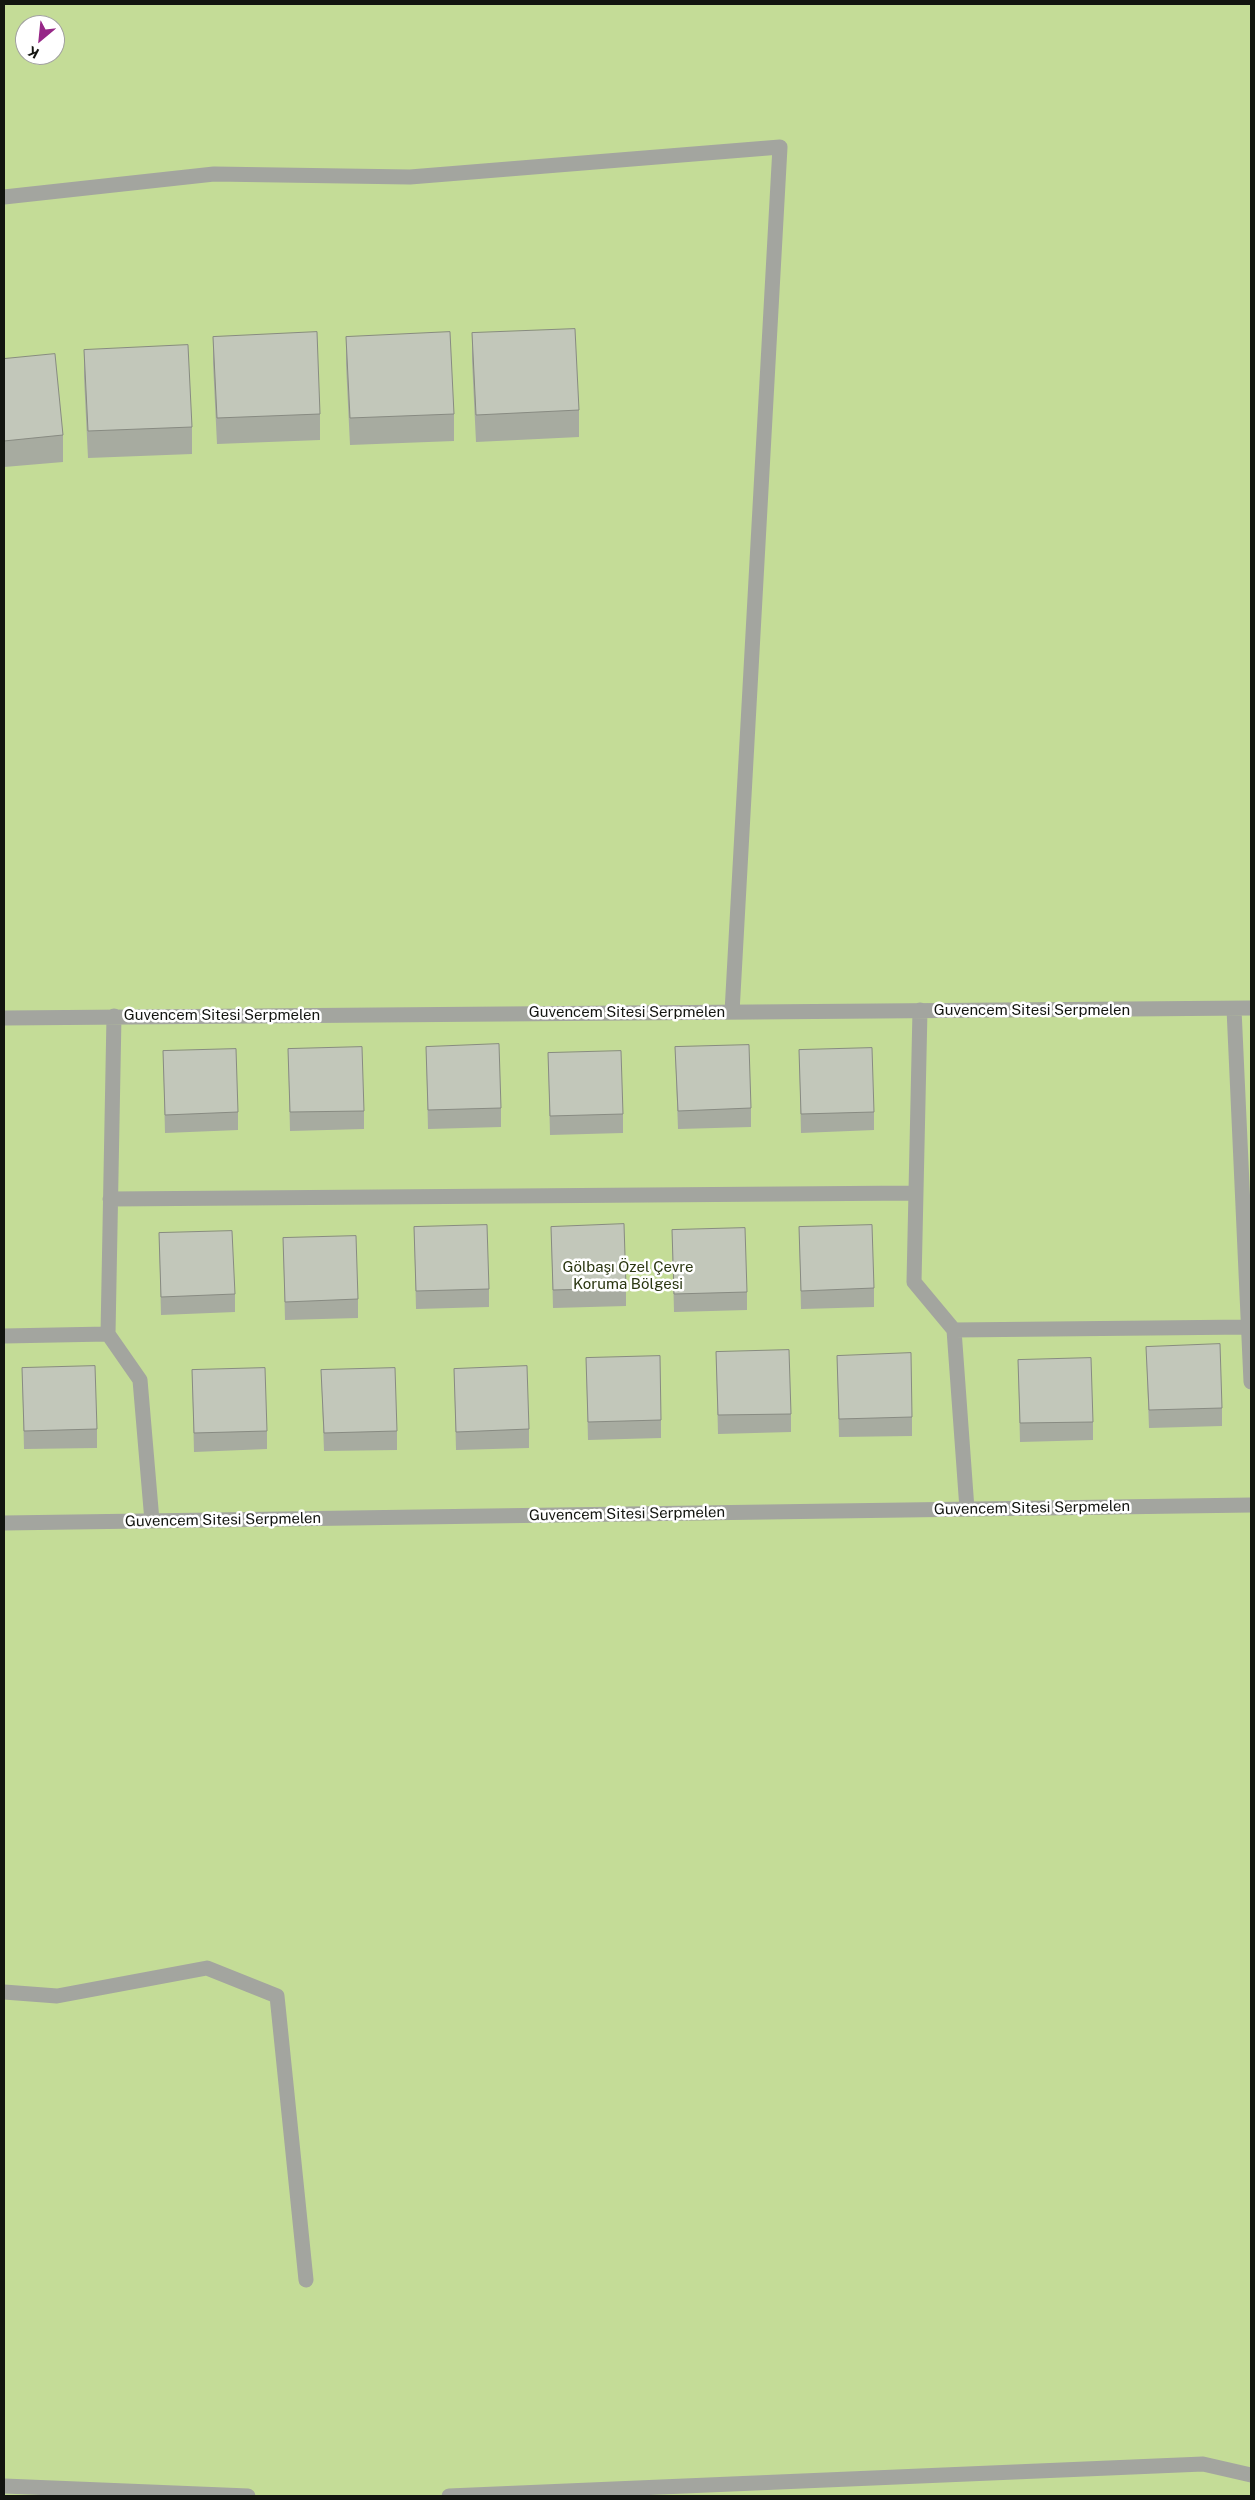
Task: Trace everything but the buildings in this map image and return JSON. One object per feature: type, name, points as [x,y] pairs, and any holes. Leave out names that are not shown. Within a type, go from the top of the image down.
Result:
[{"type":"street","points":[[4,197],[214,174],[410,177],[780,147],[732,1012]]},
{"type":"street","points":[[1234,1008],[1247,1184],[1248,1327],[1251,1382]]},
{"type":"street","name":"Guvencem Sitesi Serpmelen","points":[[4,1018],[1251,1008]]},
{"type":"street","points":[[920,1010],[914,1282],[954,1330],[966,1509]]},
{"type":"street","points":[[114,1016],[108,1334],[140,1380],[152,1521]]},
{"type":"street","points":[[110,1199],[916,1193]]},
{"type":"street","points":[[954,1330],[1248,1327]]},
{"type":"street","points":[[4,1336],[108,1334]]},
{"type":"street","name":"Guvencem Sitesi Serpmelen","points":[[4,1523],[1251,1504]]},
{"type":"street","points":[[4,1992],[57,1996],[207,1968],[277,1996],[306,2280]]},
{"type":"street","points":[[449,2496],[1202,2464],[1251,2475]]},
{"type":"street","points":[[4,2486],[248,2496]]},
{"type":"green space","name":"Gölbaşı Özel Çevre Koruma Bölgesi","points":[[4,4],[1251,4],[1251,2496],[4,2496]]}]
